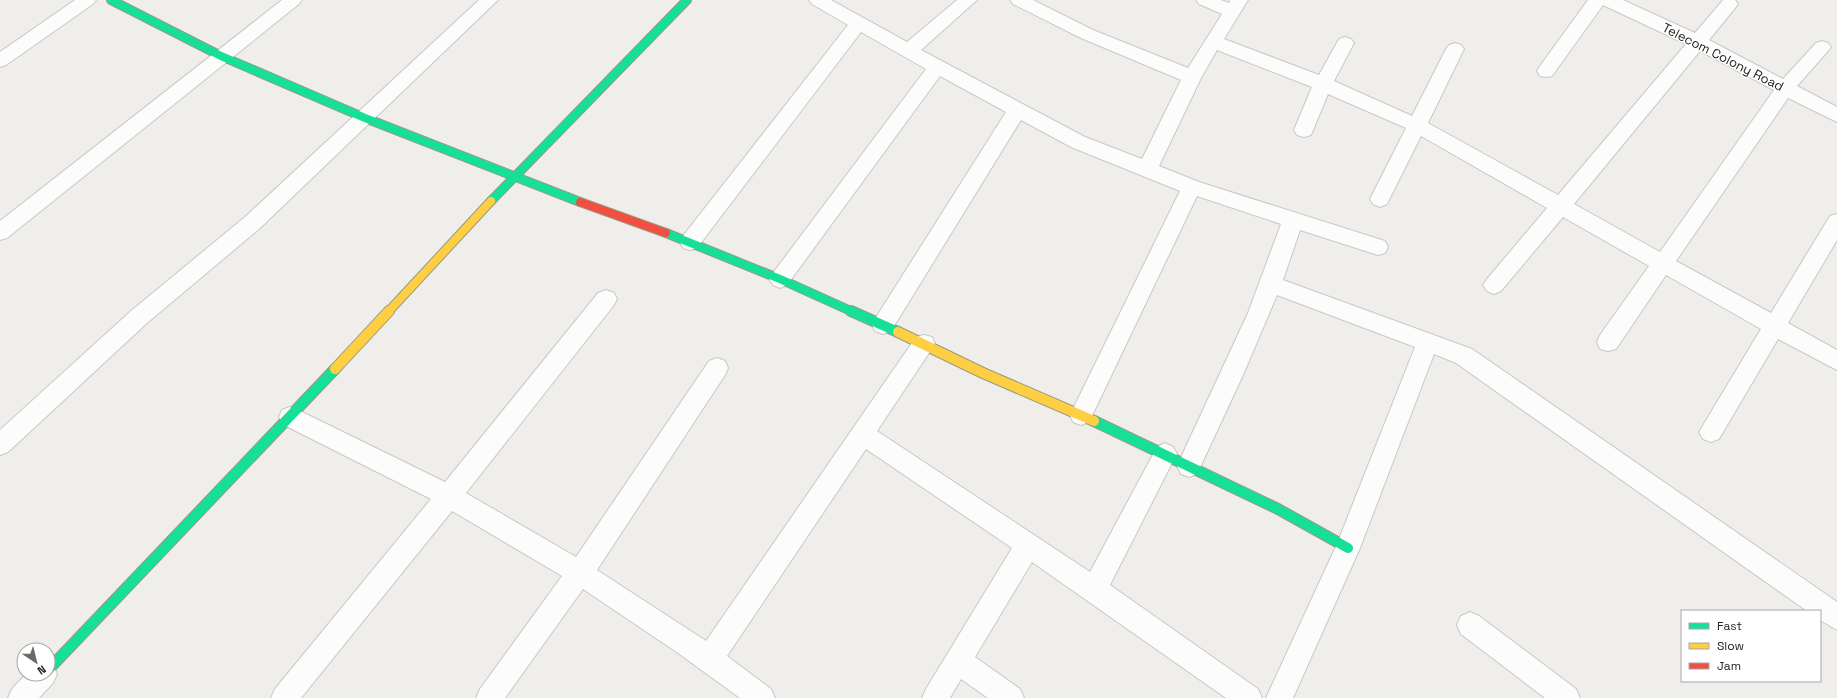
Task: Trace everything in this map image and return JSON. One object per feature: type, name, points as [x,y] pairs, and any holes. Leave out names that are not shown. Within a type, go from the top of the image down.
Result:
[{"type":"street","points":[[0,61],[87,0]]},
{"type":"street","points":[[111,0],[221,56],[365,118],[513,177],[690,242],[780,279],[1165,454],[1278,509],[1348,548]]},
{"type":"street","points":[[0,232],[293,0]]},
{"type":"street","points":[[0,445],[139,317],[252,223],[489,0]]},
{"type":"street","points":[[56,662],[290,417],[513,177],[687,0]]},
{"type":"street","points":[[818,0],[937,67],[1078,142],[1192,187],[1378,247]]},
{"type":"street","points":[[909,50],[968,0]]},
{"type":"street","points":[[1018,0],[1087,34],[1192,77]]},
{"type":"street","points":[[1147,170],[1192,77],[1235,5],[1206,0]]},
{"type":"street","points":[[1546,71],[1597,0]]},
{"type":"street","name":"Telecom Colony Road","points":[[1608,0],[1696,41],[1837,116]]},
{"type":"street","points":[[1494,285],[1696,41],[1729,4]]},
{"type":"street","points":[[690,242],[859,23]]},
{"type":"street","points":[[1214,42],[1323,84],[1416,125],[1837,361]]},
{"type":"street","points":[[1304,130],[1323,84],[1345,43]]},
{"type":"street","points":[[1608,342],[1785,88],[1822,46]]},
{"type":"street","points":[[1380,199],[1455,49]]},
{"type":"street","points":[[780,279],[937,67]]},
{"type":"street","points":[[883,325],[1018,109]]},
{"type":"street","points":[[1081,415],[1192,187]]},
{"type":"street","points":[[1189,466],[1270,284],[1283,252],[1293,219]]},
{"type":"street","points":[[1711,432],[1837,222]]},
{"type":"street","points":[[1270,284],[1464,356],[1837,617]]},
{"type":"street","points":[[284,698],[449,496],[606,298]]},
{"type":"street","points":[[1279,698],[1348,548],[1428,342]]},
{"type":"street","points":[[710,658],[924,344]]},
{"type":"street","points":[[489,698],[580,573],[717,368]]},
{"type":"street","points":[[290,417],[449,496],[580,573],[710,658],[762,698]]},
{"type":"street","points":[[862,434],[1094,589],[1249,698]]},
{"type":"street","points":[[1094,589],[1165,454]]},
{"type":"street","points":[[935,698],[1028,544]]},
{"type":"street","points":[[1470,625],[1567,698]]},
{"type":"street","points":[[958,661],[1010,698]]},
{"type":"street","points":[[21,698],[36,682]]},
{"type":"traffic: fast","points":[[111,0],[221,56],[365,118],[580,202]]},
{"type":"traffic: fast","points":[[491,201],[687,0]]},
{"type":"traffic: fast","points":[[666,233],[780,279],[898,332]]},
{"type":"traffic: fast","points":[[56,662],[335,369]]},
{"type":"traffic: fast","points":[[1094,421],[1278,509],[1348,548]]},
{"type":"traffic: slow","points":[[335,369],[491,201]]},
{"type":"traffic: slow","points":[[898,332],[983,373],[1094,421]]},
{"type":"traffic: jam","points":[[580,202],[666,233]]}]
